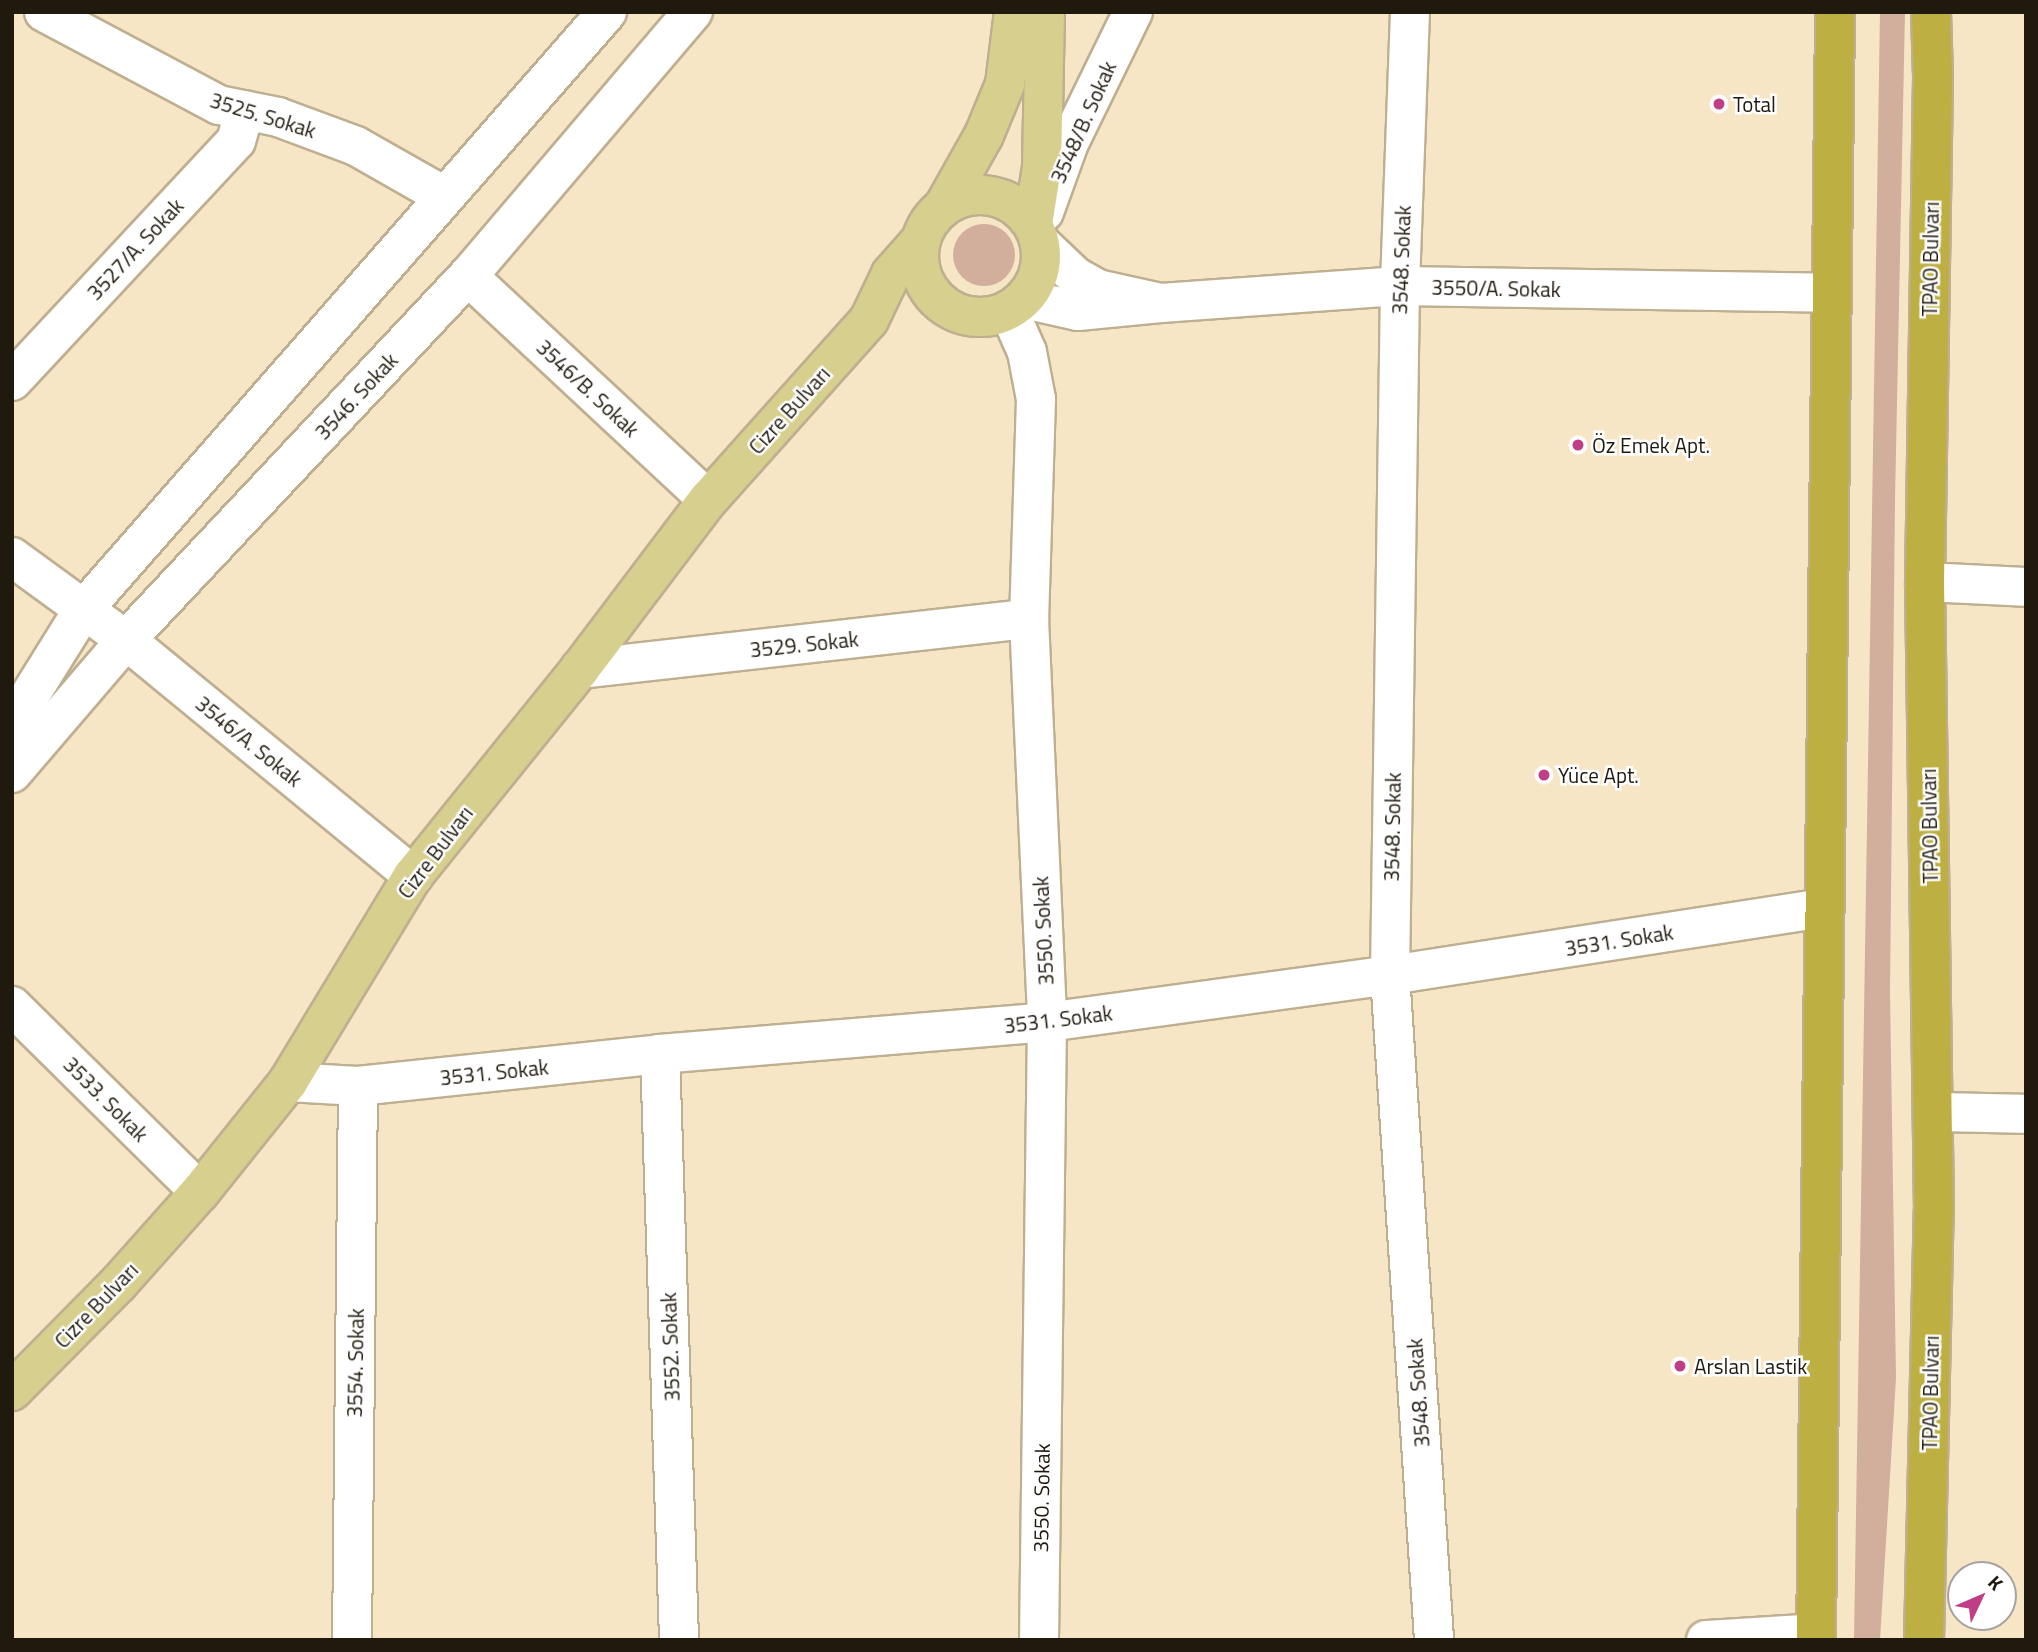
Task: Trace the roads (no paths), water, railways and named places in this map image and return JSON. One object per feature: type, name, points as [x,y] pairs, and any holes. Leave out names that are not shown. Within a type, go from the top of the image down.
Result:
[{"type":"highway","points":[[1816,1636],[1835,12]]},
{"type":"highway","name":"TPAO Bulvarı","points":[[1924,1640],[1934,1112],[1925,582],[1933,76],[1931,12]]},
{"type":"main road","points":[[1014,12],[1005,84],[985,135],[944,206],[929,221],[921,240],[918,260],[923,280],[934,298],[950,310],[969,317],[989,317],[1016,305],[1036,283],[1041,263],[1036,234],[1042,167],[1045,12]]},
{"type":"main road","points":[[944,206],[961,197],[981,195],[1002,199],[1019,209],[1036,234]]},
{"type":"main road","points":[[869,320],[891,274],[921,240]]},
{"type":"main road","points":[[869,320],[900,308],[950,310]]},
{"type":"main road","name":"Cizre Bulvarı","points":[[12,1391],[118,1284],[200,1192],[288,1082],[413,876],[580,669],[708,500],[869,320]]},
{"type":"street","name":"3525. Sokak","points":[[44,12],[219,105],[278,117],[356,146],[444,196]]},
{"type":"street","points":[[12,724],[83,610],[607,12]]},
{"type":"street","name":"3546. Sokak","points":[[12,773],[126,640],[468,276],[693,12]]},
{"type":"street","name":"3548/B. Sokak","points":[[1036,234],[1069,143],[1133,12]]},
{"type":"street","name":"3548. Sokak","points":[[1410,12],[1400,286],[1390,975],[1434,1640]]},
{"type":"street","name":"3527/A. Sokak","points":[[12,381],[236,141],[245,110]]},
{"type":"street","points":[[1036,234],[1076,277],[1098,289],[1161,303]]},
{"type":"street","name":"3546/B. Sokak","points":[[468,276],[708,500]]},
{"type":"street","name":"3550/A. Sokak","points":[[1016,305],[1078,310],[1400,286],[1831,293]]},
{"type":"street","name":"3550. Sokak","points":[[1016,305],[1037,398],[1029,619],[1047,1022],[1039,1640]]},
{"type":"street","name":"3546/A. Sokak","points":[[12,557],[126,640],[413,876]]},
{"type":"street","points":[[1925,582],[2026,587]]},
{"type":"street","name":"3529. Sokak","points":[[580,669],[1029,619]]},
{"type":"street","name":"3531. Sokak","points":[[288,1082],[358,1086],[660,1054],[1047,1022],[1390,975],[1824,908]]},
{"type":"street","name":"3533. Sokak","points":[[12,1006],[200,1192]]},
{"type":"street","name":"3552. Sokak","points":[[660,1054],[679,1640]]},
{"type":"street","name":"3554. Sokak","points":[[352,1640],[358,1086]]},
{"type":"street","points":[[1934,1112],[2026,1114]]},
{"type":"street","points":[[1706,1640],[1816,1636]]},
{"type":"place","name":"Total","points":[[1719,104]]},
{"type":"place","name":"Öz Emek Apt.","points":[[1578,445]]},
{"type":"place","name":"Yüce Apt.","points":[[1544,775]]},
{"type":"place","name":"Arslan Lastik","points":[[1680,1366]]}]
